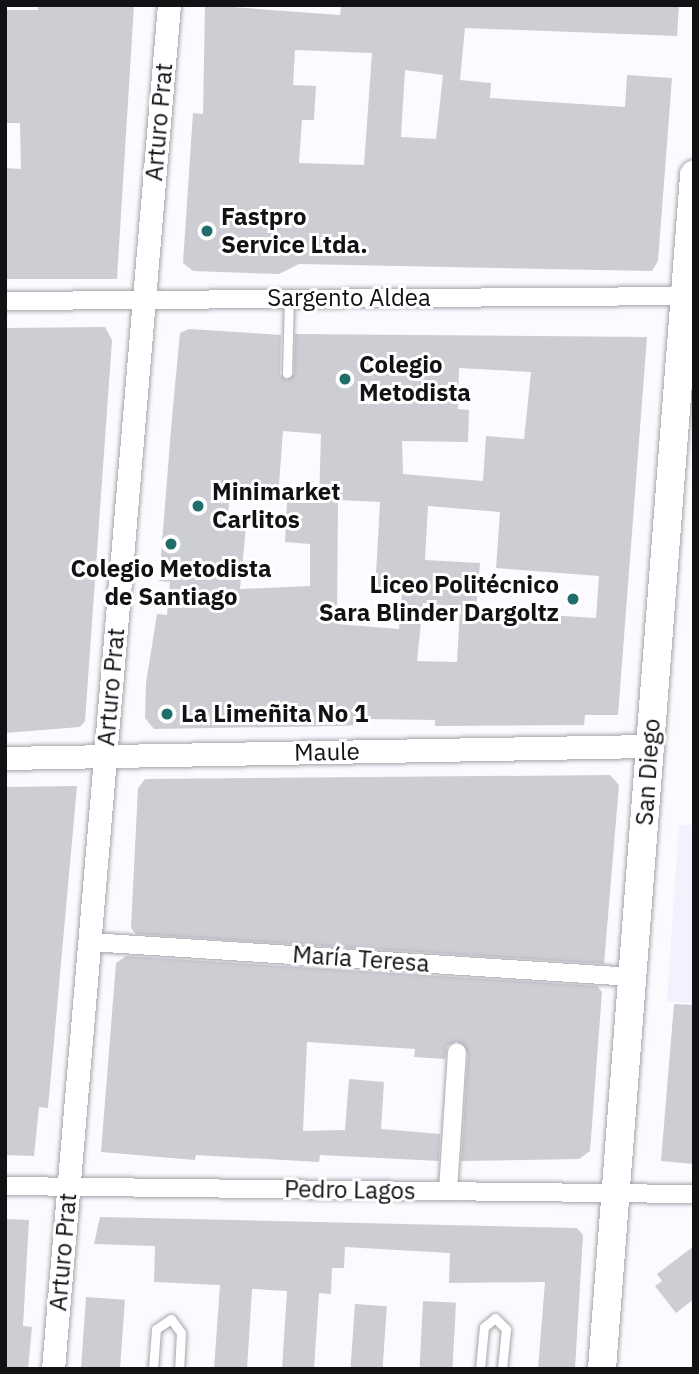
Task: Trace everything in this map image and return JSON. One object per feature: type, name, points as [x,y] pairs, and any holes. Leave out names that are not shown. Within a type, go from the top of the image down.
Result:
[{"type":"main road","name":"San Diego","points":[[602,1369],[650,746],[689,296],[694,175]]},
{"type":"street","name":"Arturo Prat","points":[[53,1369],[169,5]]},
{"type":"street","name":"Sargento Aldea","points":[[5,301],[689,296]]},
{"type":"street","name":"Maule","points":[[5,758],[650,746]]},
{"type":"street","name":"María Teresa","points":[[90,942],[632,977]]},
{"type":"street","points":[[448,1191],[457,1052]]},
{"type":"street","name":"Pedro Lagos","points":[[5,1186],[694,1194]]},
{"type":"lane","points":[[287,373],[289,298]]},
{"type":"lane","points":[[480,1369],[484,1327],[495,1318],[506,1329],[502,1369]]},
{"type":"lane","points":[[153,1369],[156,1329],[171,1319],[181,1333],[179,1369]]},
{"type":"shaded area","points":[[679,825],[694,825],[694,1004],[667,1001]]},
{"type":"building","points":[[38,5],[134,5],[117,279],[5,279],[5,168],[21,169],[20,123],[5,123],[5,10],[38,10]]},
{"type":"building","points":[[205,5],[340,15],[341,5],[679,5],[677,36],[465,28],[460,80],[491,83],[490,98],[625,107],[627,75],[672,78],[658,261],[652,271],[299,264],[279,274],[193,271],[183,263],[193,113],[203,114]],"holes":[[[295,50],[372,53],[364,165],[299,163],[302,120],[314,120],[316,86],[293,85]],[[405,70],[443,75],[436,139],[401,137]]]},
{"type":"building","points":[[105,327],[112,340],[85,721],[80,727],[5,733],[5,328]]},
{"type":"building","points":[[189,329],[281,335],[280,374],[287,380],[294,374],[295,334],[647,337],[618,715],[585,715],[584,725],[435,726],[435,720],[368,719],[368,724],[342,726],[154,729],[145,718],[146,683],[157,614],[167,615],[170,582],[159,581],[180,333]],"holes":[[[459,368],[531,372],[524,439],[486,436],[483,481],[403,474],[402,441],[468,442],[469,410],[458,409]],[[283,431],[321,434],[319,503],[287,501],[285,542],[310,544],[310,586],[240,589],[246,527],[227,525],[230,493],[278,497]],[[338,500],[380,502],[375,592],[402,594],[399,629],[337,624]],[[428,506],[500,512],[496,568],[599,576],[596,618],[476,611],[480,563],[425,560]],[[423,603],[460,607],[457,662],[417,661]]]},
{"type":"building","points":[[610,775],[619,785],[604,964],[136,934],[131,928],[138,788],[145,779]]},
{"type":"building","points":[[77,786],[48,1108],[39,1107],[34,1156],[5,1155],[5,787]]},
{"type":"building","points":[[126,956],[597,986],[602,992],[590,1151],[579,1159],[461,1161],[468,1053],[457,1041],[447,1046],[445,1059],[414,1057],[415,1049],[307,1042],[303,1131],[345,1130],[349,1079],[384,1082],[381,1129],[440,1134],[439,1161],[320,1155],[319,1162],[196,1155],[195,1160],[101,1152],[116,963]]},
{"type":"building","points":[[674,1004],[694,1005],[694,1164],[661,1161]]},
{"type":"building","points":[[100,1217],[577,1228],[583,1235],[575,1369],[538,1369],[545,1282],[449,1283],[450,1253],[345,1247],[344,1268],[332,1268],[331,1294],[319,1293],[314,1369],[282,1369],[287,1291],[252,1289],[247,1369],[214,1369],[220,1285],[154,1282],[155,1246],[94,1244]]},
{"type":"building","points":[[5,1219],[29,1220],[23,1326],[32,1327],[28,1369],[5,1369]]},
{"type":"building","points":[[694,1246],[694,1299],[676,1313],[655,1286],[662,1281],[657,1274]]},
{"type":"building","points":[[86,1297],[125,1300],[120,1369],[81,1369]]},
{"type":"building","points":[[423,1301],[456,1303],[452,1369],[419,1369]]},
{"type":"building","points":[[355,1304],[387,1306],[383,1369],[350,1369]]},
{"type":"place","name":"Fastpro Service Ltda.","points":[[207,231]]},
{"type":"place","name":"Colegio Metodista","points":[[345,379]]},
{"type":"place","name":"Minimarket Carlitos","points":[[198,506]]},
{"type":"place","name":"Colegio Metodista de Santiago","points":[[171,544]]},
{"type":"place","name":"Liceo Politécnico Sara Blinder Dargoltz","points":[[573,599]]},
{"type":"place","name":"La Limeñita No 1","points":[[167,714]]}]
